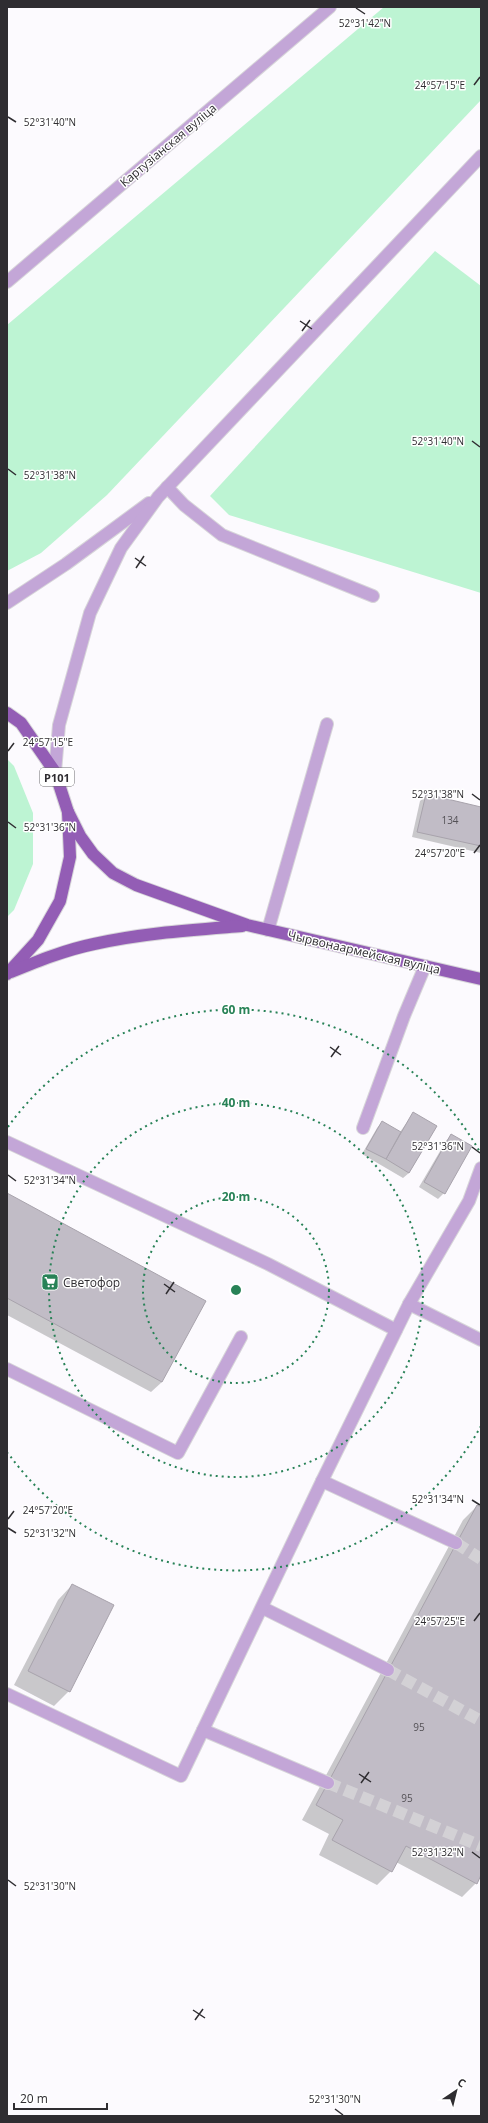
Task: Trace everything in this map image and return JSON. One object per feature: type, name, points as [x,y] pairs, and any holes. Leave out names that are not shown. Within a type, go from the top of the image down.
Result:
[{"type":"main road","name":"Р101","points":[[7,713],[21,723],[55,772],[68,812],[70,857],[60,901],[38,940],[7,973]]},
{"type":"main road","name":"Чырвонаармейская вуліца","points":[[68,812],[80,836],[93,854],[113,873],[136,885],[247,925],[481,979]]},
{"type":"main road","name":"Чырвонаармейская вуліца","points":[[7,973],[55,954],[93,944],[168,932],[247,925]]},
{"type":"street","name":"Картузіанская вуліца","points":[[7,282],[330,7]]},
{"type":"street","points":[[7,603],[66,564],[158,496],[481,156]]},
{"type":"street","points":[[167,487],[184,505],[222,535],[373,596]]},
{"type":"street","points":[[55,772],[59,725],[90,613],[121,548],[158,496]]},
{"type":"street","points":[[268,930],[326,724]]},
{"type":"street","points":[[362,1128],[404,1016],[425,966]]},
{"type":"street","points":[[7,1142],[268,1264],[396,1330]]},
{"type":"street","points":[[7,1694],[181,1776],[396,1330],[409,1304],[469,1201],[481,1168]]},
{"type":"street","points":[[409,1304],[481,1340]]},
{"type":"street","points":[[7,1369],[178,1453],[240,1337]]},
{"type":"street","points":[[322,1481],[456,1543]]},
{"type":"street","points":[[263,1608],[388,1670]]},
{"type":"street","points":[[203,1730],[328,1783]]},
{"type":"green space","points":[[384,7],[481,7],[481,100],[107,495],[41,553],[7,571],[7,325]]},
{"type":"green space","points":[[435,251],[481,286],[481,593],[229,515],[210,496]]},
{"type":"green space","points":[[7,759],[14,766],[33,813],[33,864],[14,910],[7,917]]},
{"type":"building","points":[[426,794],[481,807],[481,846],[417,832]]},
{"type":"building","points":[[413,1112],[437,1126],[409,1173],[386,1159]]},
{"type":"building","points":[[382,1121],[401,1132],[386,1159],[366,1149]]},
{"type":"building","points":[[451,1134],[472,1146],[445,1194],[424,1182]]},
{"type":"building","points":[[7,1193],[206,1301],[162,1382],[7,1298]]},
{"type":"building","points":[[477,1505],[481,1507],[481,1875],[477,1884],[406,1846],[392,1872],[332,1840],[343,1820],[316,1805]]},
{"type":"building","points":[[72,1584],[114,1605],[70,1692],[28,1671]]},
{"type":"tunnel","points":[[456,1543],[481,1559]]},
{"type":"tunnel","points":[[388,1670],[481,1721]]},
{"type":"tunnel","points":[[328,1783],[481,1846]]},
{"type":"place","name":"Светофор","points":[[50,1282]]}]
